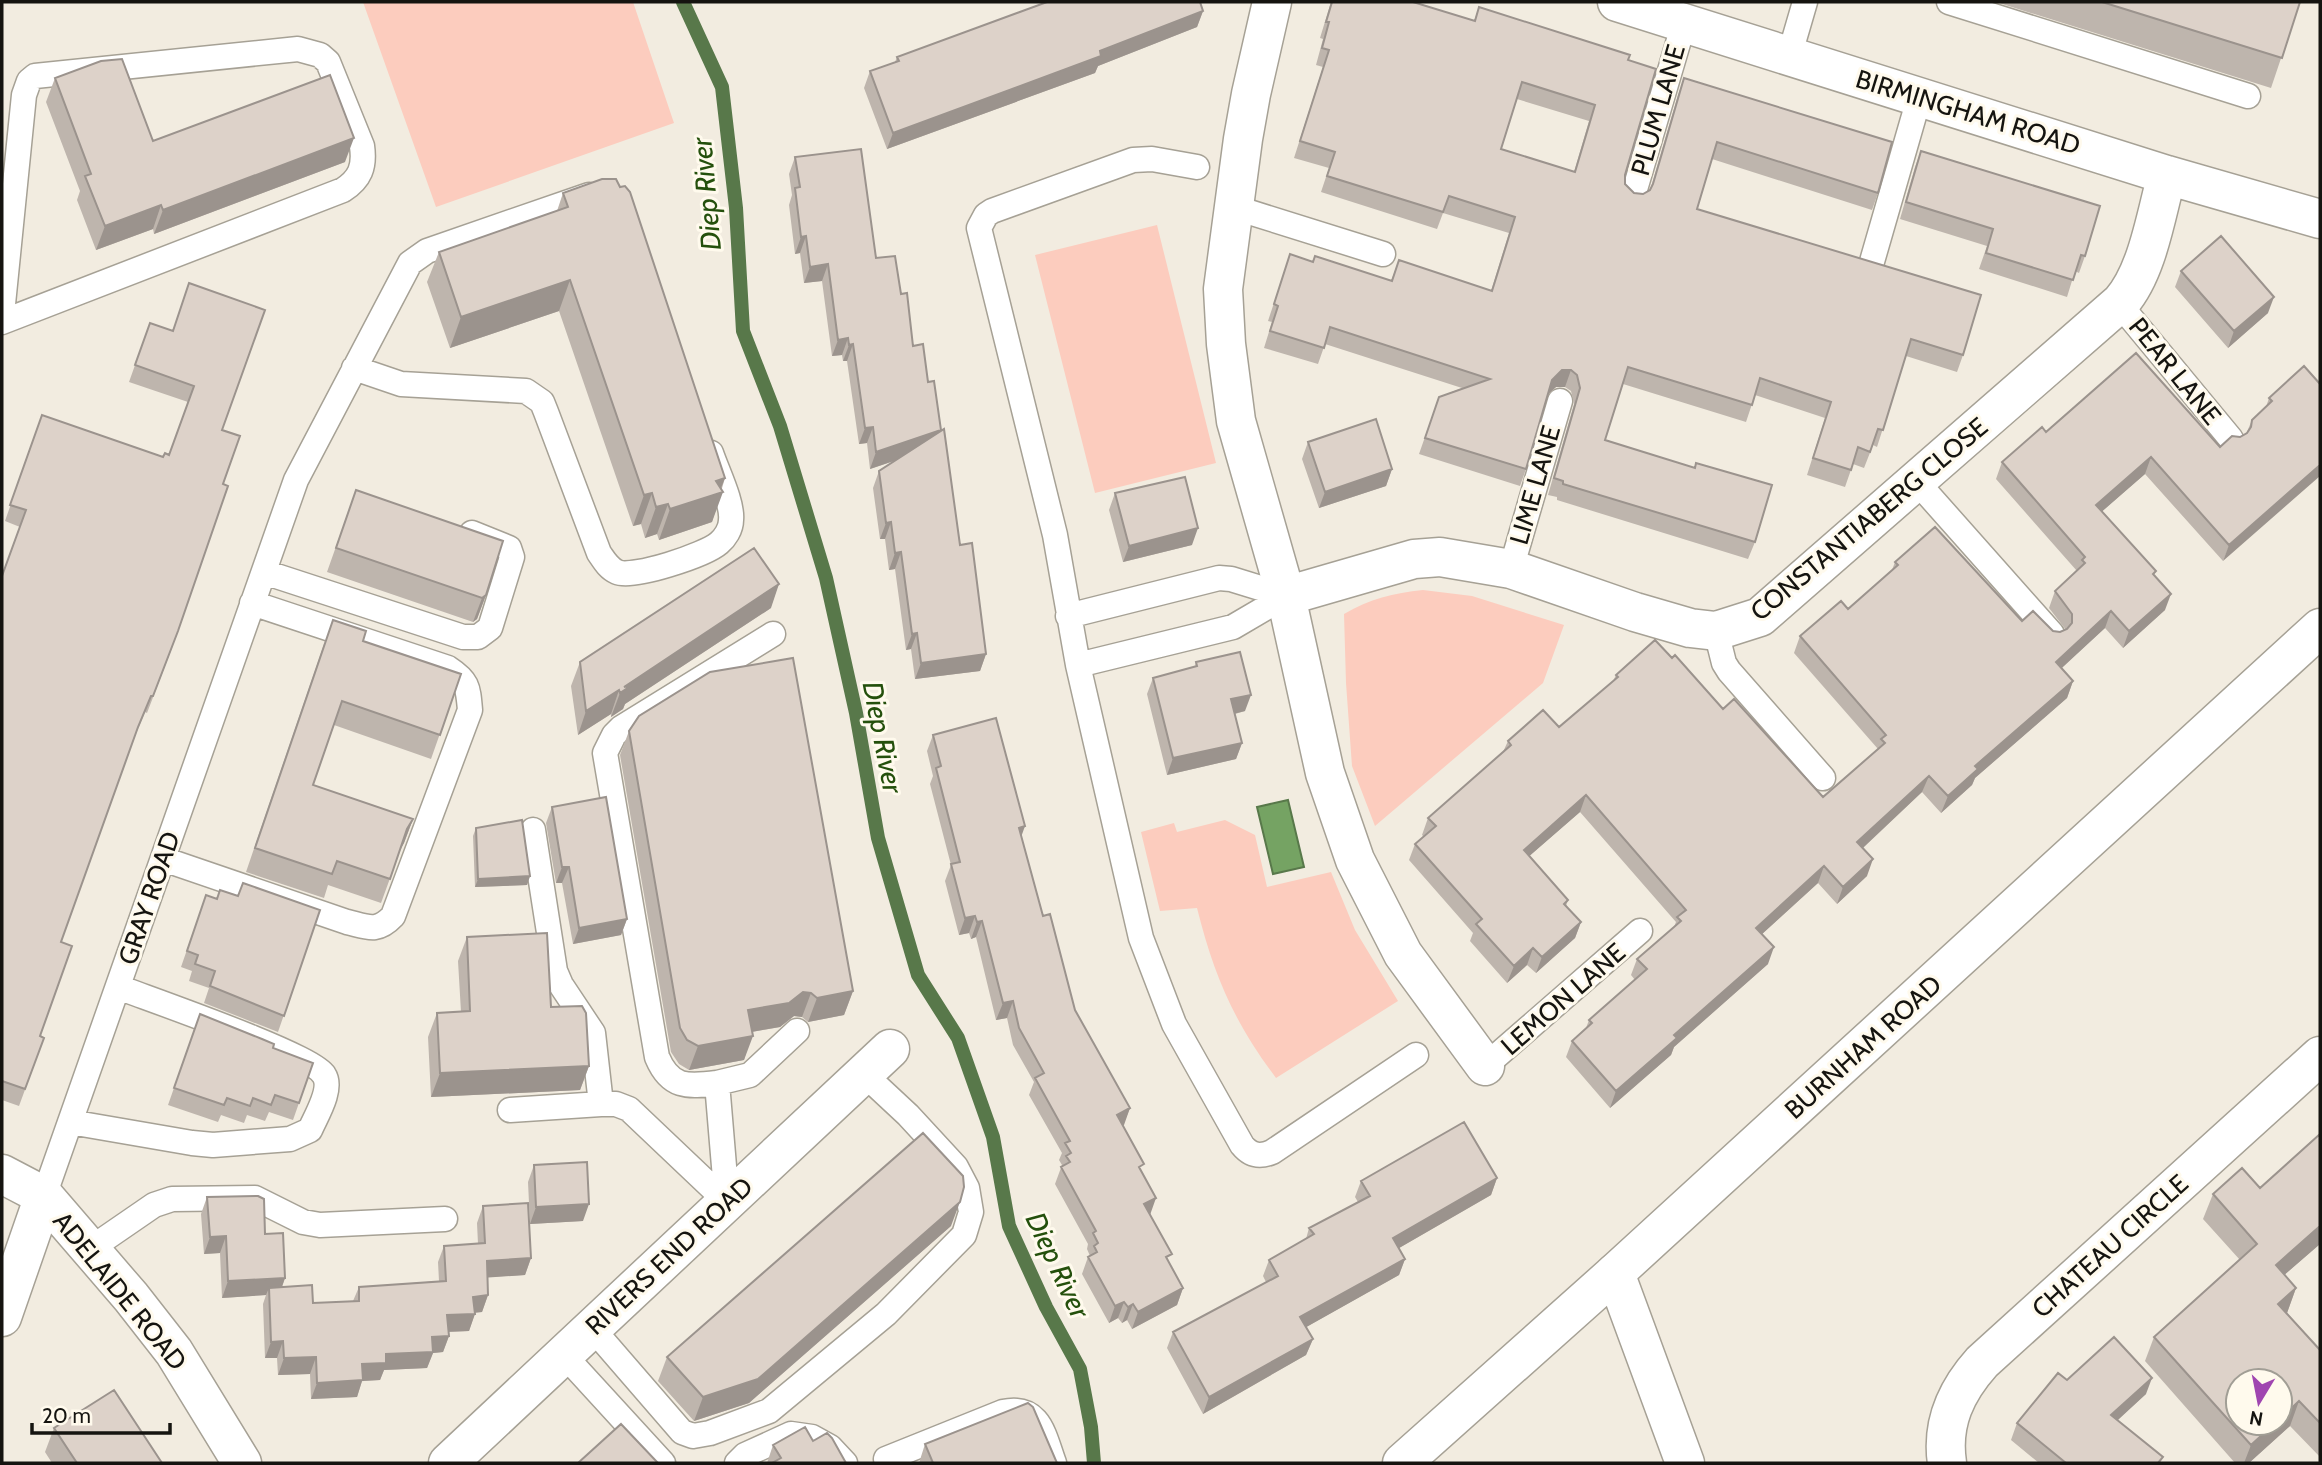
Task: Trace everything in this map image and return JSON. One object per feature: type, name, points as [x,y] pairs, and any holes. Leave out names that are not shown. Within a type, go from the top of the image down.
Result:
[{"type":"street","points":[[1272,2],[1251,94],[1223,289],[1226,344],[1236,421],[1286,596],[1325,773],[1354,860],[1403,954],[1485,1066]]},
{"type":"street","name":"BIRMINGHAM ROAD","points":[[1617,2],[2167,174],[2320,219]]},
{"type":"street","name":"CONSTANTIABERG CLOSE","points":[[1286,596],[1414,559],[1440,557],[1511,569],[1690,628],[1716,631],[1760,617],[2121,302],[2130,292],[2140,270],[2167,174]]},
{"type":"street","name":"BURNHAM ROAD","points":[[1402,1463],[1615,1273],[2320,628]]},
{"type":"street","name":"CHATEAU CIRCLE","points":[[1947,1463],[1946,1428],[1953,1403],[1965,1381],[1982,1362],[2320,1056]]},
{"type":"street","name":"RIVERS END ROAD","points":[[448,1463],[877,1061]]},
{"type":"street","name":"ADELAIDE ROAD","points":[[2,1174],[44,1196],[131,1297],[174,1352],[242,1463]]},
{"type":"street","name":"GRAY ROAD","points":[[2,1317],[44,1196]]},
{"type":"street","points":[[1615,1273],[1685,1463]]},
{"type":"lane","points":[[1789,57],[1805,2]]},
{"type":"lane","points":[[1949,2],[2248,96]]},
{"type":"lane","name":"PLUM LANE","points":[[1633,196],[1684,23]]},
{"type":"lane","points":[[2,314],[24,94],[29,81],[35,76],[298,49],[320,55],[328,61],[362,146],[364,159],[361,173],[354,183],[342,190],[2,322]]},
{"type":"lane","points":[[1871,265],[1920,95]]},
{"type":"lane","points":[[1197,167],[1152,159],[1133,160],[992,211],[986,215],[979,228],[1055,536],[1078,665],[1141,938],[1174,1024],[1248,1151],[1255,1155],[1272,1152],[1416,1055]]},
{"type":"lane","name":"GRAY ROAD","points":[[44,1196],[296,480],[410,263],[417,256],[589,195],[602,193],[615,196]]},
{"type":"lane","points":[[1233,207],[1383,254]]},
{"type":"lane","name":"PEAR LANE","points":[[2121,302],[2130,317],[2231,439]]},
{"type":"lane","points":[[354,368],[401,384],[516,389],[542,402],[599,553],[606,564],[617,572],[630,575],[708,550],[720,543],[728,533],[732,520],[729,507],[703,428]]},
{"type":"lane","name":"LIME LANE","points":[[1511,569],[1560,401]]},
{"type":"lane","points":[[1917,482],[2052,634]]},
{"type":"lane","points":[[264,572],[463,637],[478,637],[490,628],[512,557],[509,548],[499,542],[456,527]]},
{"type":"lane","points":[[1068,616],[1219,578],[1231,579],[1286,596]]},
{"type":"lane","name":"CONSTANTIABERG CLOSE","points":[[1078,665],[1239,625],[1286,596]]},
{"type":"lane","points":[[163,859],[347,922],[373,928],[384,926],[393,916],[398,904],[470,710],[468,690],[463,678],[448,668],[252,603]]},
{"type":"lane","points":[[1716,631],[1724,663],[1729,671],[1823,778]]},
{"type":"lane","points":[[773,634],[621,728],[614,735],[605,753],[657,1057],[663,1071],[673,1080],[695,1086],[750,1074],[797,1031]]},
{"type":"lane","points":[[533,830],[555,971],[561,985],[593,1033],[601,1104]]},
{"type":"lane","name":"LEMON LANE","points":[[1485,1066],[1640,931]]},
{"type":"lane","points":[[70,1122],[192,1143],[290,1139],[310,1130],[327,1086],[324,1074],[314,1066],[247,1035],[118,987]]},
{"type":"lane","points":[[592,1328],[682,1432],[693,1436],[710,1433],[769,1410],[886,1314],[964,1234],[971,1212],[967,1188],[956,1167],[908,1115],[877,1061]]},
{"type":"lane","points":[[717,1083],[727,1202]]},
{"type":"lane","points":[[510,1110],[601,1104],[616,1104],[629,1109],[727,1202]]},
{"type":"lane","points":[[90,1249],[154,1205],[172,1199],[255,1198],[303,1222],[320,1225],[445,1219]]},
{"type":"lane","points":[[564,1355],[663,1463]]},
{"type":"lane","points":[[886,1459],[1015,1409],[1027,1412],[1034,1418],[1054,1463]]},
{"type":"lane","points":[[737,1463],[745,1455],[791,1434],[812,1437],[830,1447],[845,1463]]},
{"type":"shaded area","points":[[363,2],[633,2],[674,123],[436,207]]},
{"type":"shaded area","points":[[1157,225],[1216,463],[1095,493],[1035,255]]},
{"type":"shaded area","points":[[1423,590],[1472,596],[1564,625],[1543,683],[1375,826],[1352,766],[1344,614],[1382,598]]},
{"type":"shaded area","points":[[1288,800],[1304,867],[1273,874],[1257,807]]},
{"type":"shaded area","points":[[1225,820],[1255,835],[1267,887],[1331,872],[1355,930],[1398,1001],[1276,1078],[1248,1037],[1227,998],[1197,908],[1160,911],[1141,832],[1174,823],[1177,832]]},
{"type":"building","points":[[1047,2],[1200,2],[1203,11],[1100,51],[1101,56],[893,133],[870,71],[899,61],[897,57]]},
{"type":"building","points":[[1332,2],[1413,2],[1475,21],[1479,7],[1630,55],[1628,60],[1656,69],[1625,175],[1625,184],[1634,193],[1643,194],[1650,190],[1653,184],[1684,78],[1892,142],[1878,193],[1717,142],[1697,209],[1981,295],[1963,355],[1911,339],[1883,430],[1878,429],[1870,452],[1858,447],[1851,470],[1813,458],[1831,402],[1760,378],[1752,405],[1628,367],[1605,440],[1695,468],[1696,463],[1772,485],[1755,542],[1563,484],[1563,481],[1554,478],[1580,388],[1577,375],[1571,370],[1562,370],[1552,380],[1526,469],[1425,438],[1439,397],[1490,379],[1330,327],[1324,348],[1270,331],[1278,306],[1274,304],[1290,254],[1313,262],[1315,256],[1392,281],[1399,260],[1492,291],[1515,217],[1449,196],[1443,212],[1327,176],[1335,152],[1300,141],[1329,50],[1322,48],[1329,22],[1326,22]],"holes":[[[1522,82],[1595,105],[1575,172],[1501,149]]]},
{"type":"building","points":[[2102,2],[2300,2],[2282,58]]},
{"type":"building","points":[[122,59],[153,141],[330,75],[354,138],[163,210],[161,205],[105,226],[85,176],[91,174],[55,78],[101,61]]},
{"type":"building","points":[[861,149],[876,258],[895,256],[901,294],[907,293],[913,346],[923,344],[928,382],[934,381],[941,430],[876,452],[873,427],[865,428],[853,344],[849,345],[848,338],[838,340],[828,264],[810,267],[806,236],[801,237],[795,188],[800,187],[795,157]]},
{"type":"building","points":[[1921,151],[2100,206],[2085,256],[2081,255],[2073,280],[1986,253],[1993,229],[1906,202]]},
{"type":"building","points":[[602,179],[616,179],[620,187],[625,186],[630,192],[725,478],[716,481],[723,492],[670,509],[668,504],[656,507],[652,493],[644,495],[570,280],[461,317],[439,252],[568,207],[563,193]]},
{"type":"building","points":[[2221,236],[2274,297],[2234,331],[2181,271]]},
{"type":"building","points":[[189,283],[265,310],[222,430],[240,436],[223,484],[228,486],[178,631],[138,727],[61,942],[72,946],[40,1036],[44,1038],[25,1089],[2,1081],[2,576],[26,510],[10,505],[42,415],[163,457],[165,453],[169,455],[194,386],[135,365],[150,323],[173,331]]},
{"type":"building","points":[[2136,353],[2220,447],[2232,436],[2240,437],[2247,433],[2252,420],[2272,401],[2269,398],[2304,366],[2320,384],[2320,465],[2229,545],[2151,457],[2096,505],[2156,571],[2153,574],[2171,594],[2129,631],[2111,611],[2056,662],[2073,681],[1975,766],[1978,769],[1948,796],[1929,776],[1857,842],[1873,859],[1843,887],[1824,866],[1756,928],[1774,947],[1674,1035],[1677,1038],[1616,1091],[1572,1041],[1592,1023],[1589,1020],[1647,969],[1637,959],[1681,921],[1677,917],[1686,910],[1586,795],[1524,850],[1568,900],[1564,904],[1581,922],[1542,957],[1533,948],[1514,966],[1476,924],[1482,919],[1415,844],[1436,826],[1428,818],[1511,745],[1508,741],[1543,710],[1559,727],[1618,677],[1616,675],[1655,640],[1672,658],[1675,655],[1723,709],[1734,699],[1823,797],[1885,743],[1881,739],[1886,735],[1800,636],[1841,601],[1848,609],[1898,565],[1895,562],[1935,527],[2022,621],[2033,611],[2053,631],[2067,629],[2072,623],[2072,614],[2055,591],[2085,563],[2082,560],[2085,557],[2002,462],[2042,427],[2046,432]]},
{"type":"building","points":[[1376,419],[1392,469],[1325,492],[1308,442]]},
{"type":"building","points":[[944,429],[960,545],[972,543],[986,654],[921,663],[917,633],[912,634],[901,552],[895,553],[891,522],[886,523],[879,471]]},
{"type":"building","points":[[1185,477],[1198,528],[1129,546],[1115,493]]},
{"type":"building","points":[[356,490],[503,541],[486,595],[482,598],[336,548]]},
{"type":"building","points":[[754,548],[779,584],[624,687],[632,685],[620,693],[619,690],[586,711],[580,662]]},
{"type":"building","points":[[333,620],[366,631],[363,641],[461,674],[440,735],[342,701],[313,785],[413,819],[390,879],[337,861],[332,874],[255,848]]},
{"type":"building","points":[[1240,652],[1251,695],[1231,699],[1242,743],[1173,758],[1153,678],[1197,666],[1196,662]]},
{"type":"building","points":[[793,658],[853,991],[817,998],[811,993],[803,992],[789,1003],[748,1010],[753,1036],[698,1046],[687,1040],[680,1028],[629,731],[639,716],[710,672]]},
{"type":"building","points":[[996,718],[1025,826],[1019,828],[1043,916],[1050,914],[1075,1010],[1130,1108],[1117,1115],[1144,1164],[1139,1167],[1156,1198],[1144,1204],[1172,1254],[1166,1257],[1183,1288],[1138,1312],[1133,1304],[1128,1307],[1124,1302],[1115,1306],[1088,1257],[1097,1252],[1094,1246],[1098,1243],[1093,1233],[1096,1231],[1061,1167],[1070,1162],[1066,1156],[1071,1153],[1065,1143],[1070,1141],[1035,1078],[1044,1073],[1019,1028],[1013,1001],[1003,1003],[982,921],[977,922],[975,916],[965,918],[951,864],[960,862],[936,768],[941,766],[933,735]]},
{"type":"building","points":[[606,797],[627,919],[579,928],[569,867],[562,867],[552,807]]},
{"type":"building","points":[[522,820],[530,876],[478,879],[476,828]]},
{"type":"building","points":[[243,883],[320,910],[284,1016],[210,986],[215,971],[195,964],[198,955],[187,951],[206,895],[217,899],[220,890],[238,896]]},
{"type":"building","points":[[547,933],[551,1007],[582,1006],[586,1013],[589,1066],[440,1073],[437,1013],[470,1011],[467,937]]},
{"type":"building","points":[[200,1014],[274,1044],[273,1048],[313,1063],[299,1103],[275,1095],[271,1105],[253,1098],[250,1106],[227,1098],[224,1105],[174,1088]]},
{"type":"building","points":[[1464,1122],[1497,1178],[1393,1238],[1405,1259],[1300,1317],[1313,1339],[1209,1397],[1173,1332],[1278,1276],[1269,1260],[1314,1234],[1309,1228],[1370,1196],[1361,1181]]},
{"type":"building","points":[[923,1133],[963,1176],[964,1187],[960,1202],[758,1379],[703,1397],[667,1357]]},
{"type":"building","points":[[2320,1134],[2320,1226],[2276,1265],[2296,1288],[2278,1304],[2320,1350],[2320,1423],[2299,1401],[2294,1406],[2294,1367],[2224,1367],[2224,1415],[2154,1337],[2257,1244],[2213,1194],[2242,1168],[2260,1188]]},
{"type":"building","points":[[587,1162],[589,1204],[536,1207],[534,1165]]},
{"type":"building","points":[[258,1196],[264,1199],[265,1234],[283,1233],[285,1278],[228,1281],[226,1236],[210,1237],[207,1197]]},
{"type":"building","points":[[528,1203],[531,1258],[487,1261],[488,1295],[473,1297],[475,1314],[447,1315],[449,1336],[432,1337],[433,1352],[386,1354],[386,1363],[362,1364],[363,1380],[317,1383],[316,1357],[284,1358],[283,1341],[271,1342],[269,1288],[312,1285],[313,1303],[359,1301],[359,1287],[446,1281],[444,1246],[485,1243],[483,1206]]},
{"type":"building","points":[[2114,1337],[2152,1378],[2111,1415],[2163,1457],[2158,1463],[2066,1463],[2017,1423],[2058,1373],[2067,1380]]},
{"type":"building","points":[[114,1390],[162,1463],[77,1463],[54,1428]]},
{"type":"building","points":[[1028,1403],[1033,1407],[1057,1463],[933,1463],[925,1444]]},
{"type":"building","points":[[621,1424],[658,1463],[578,1463]]},
{"type":"building","points":[[805,1427],[813,1441],[827,1433],[846,1463],[772,1463],[781,1458],[773,1445]]},
{"type":"building","points":[[2244,1437],[2260,1437],[2251,1445]]},
{"type":"waterway","name":"Diep River","points":[[683,2],[722,87],[736,208],[743,331],[780,426],[826,578],[856,713],[878,838],[918,975],[958,1038],[993,1137],[1009,1226],[1046,1307],[1080,1369],[1091,1427],[1094,1463]]}]
